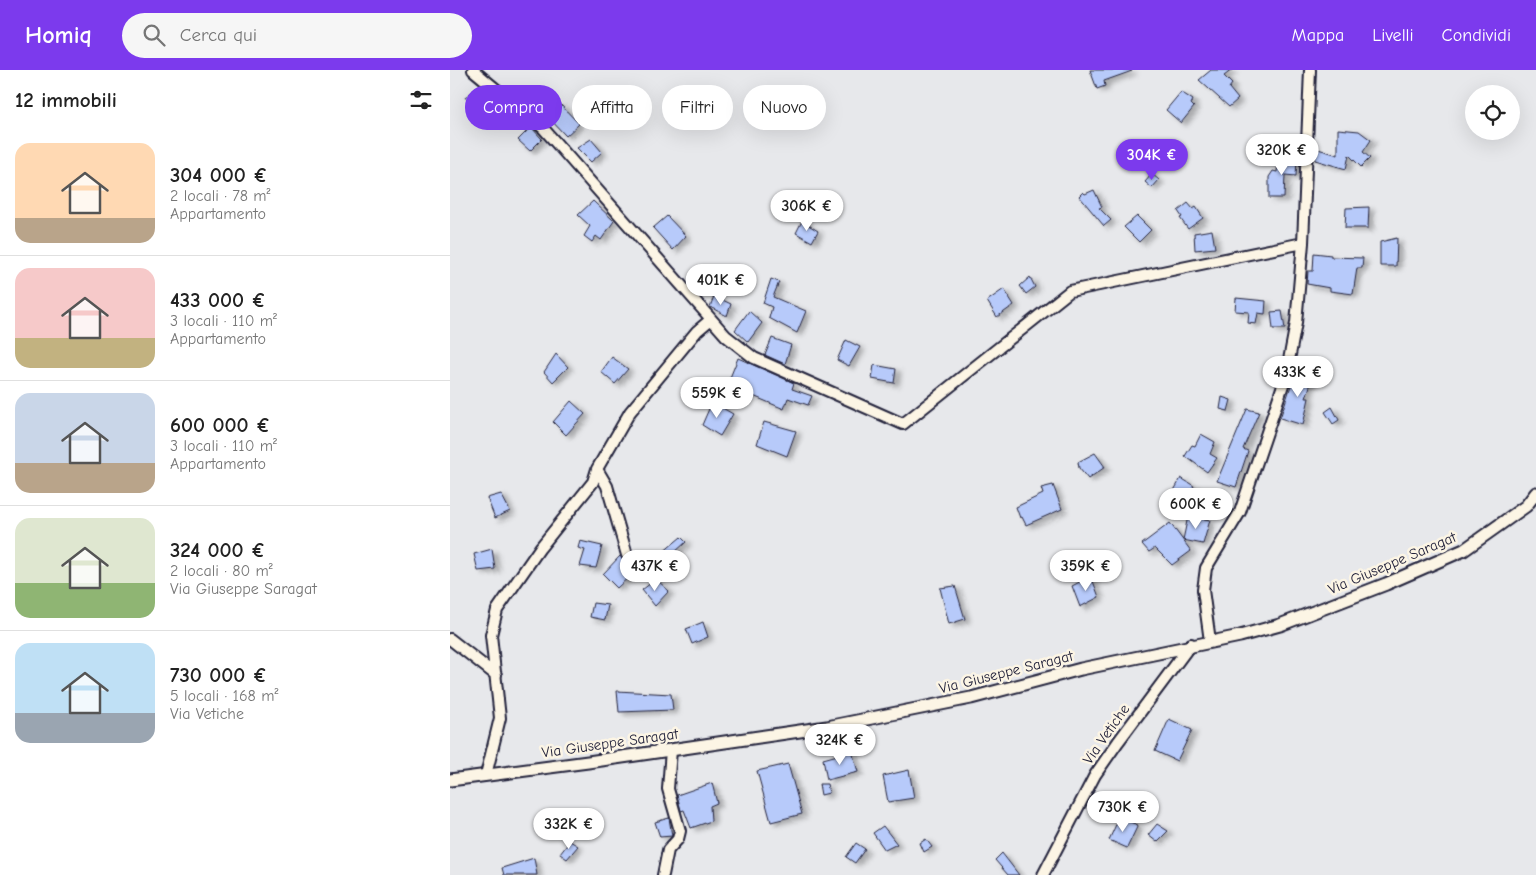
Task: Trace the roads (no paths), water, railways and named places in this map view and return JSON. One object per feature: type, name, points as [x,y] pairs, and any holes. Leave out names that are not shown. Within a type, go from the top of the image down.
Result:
[{"type":"street","points":[[473,70],[543,128],[726,336],[754,358],[903,424],[1070,291],[1303,243]]},
{"type":"street","points":[[1210,641],[1203,590],[1206,568],[1240,512],[1286,376],[1296,322],[1303,243],[1310,70]]},
{"type":"street","points":[[486,776],[500,718],[491,635],[497,610],[540,548],[593,482],[597,469],[630,412],[691,338],[710,320]]},
{"type":"street","points":[[597,469],[607,486],[627,555],[647,572]]},
{"type":"street","name":"Via Giuseppe Saragat","points":[[450,780],[827,727],[971,698],[1081,669],[1280,625],[1386,584],[1464,550],[1526,506],[1536,493]]},
{"type":"street","points":[[450,639],[496,675]]},
{"type":"street","name":"Via Vetiche","points":[[1043,875],[1095,775],[1191,644]]},
{"type":"street","points":[[663,875],[668,850],[678,839],[680,831],[668,789],[671,750]]},
{"type":"street","points":[[450,780],[450,786]]}]
